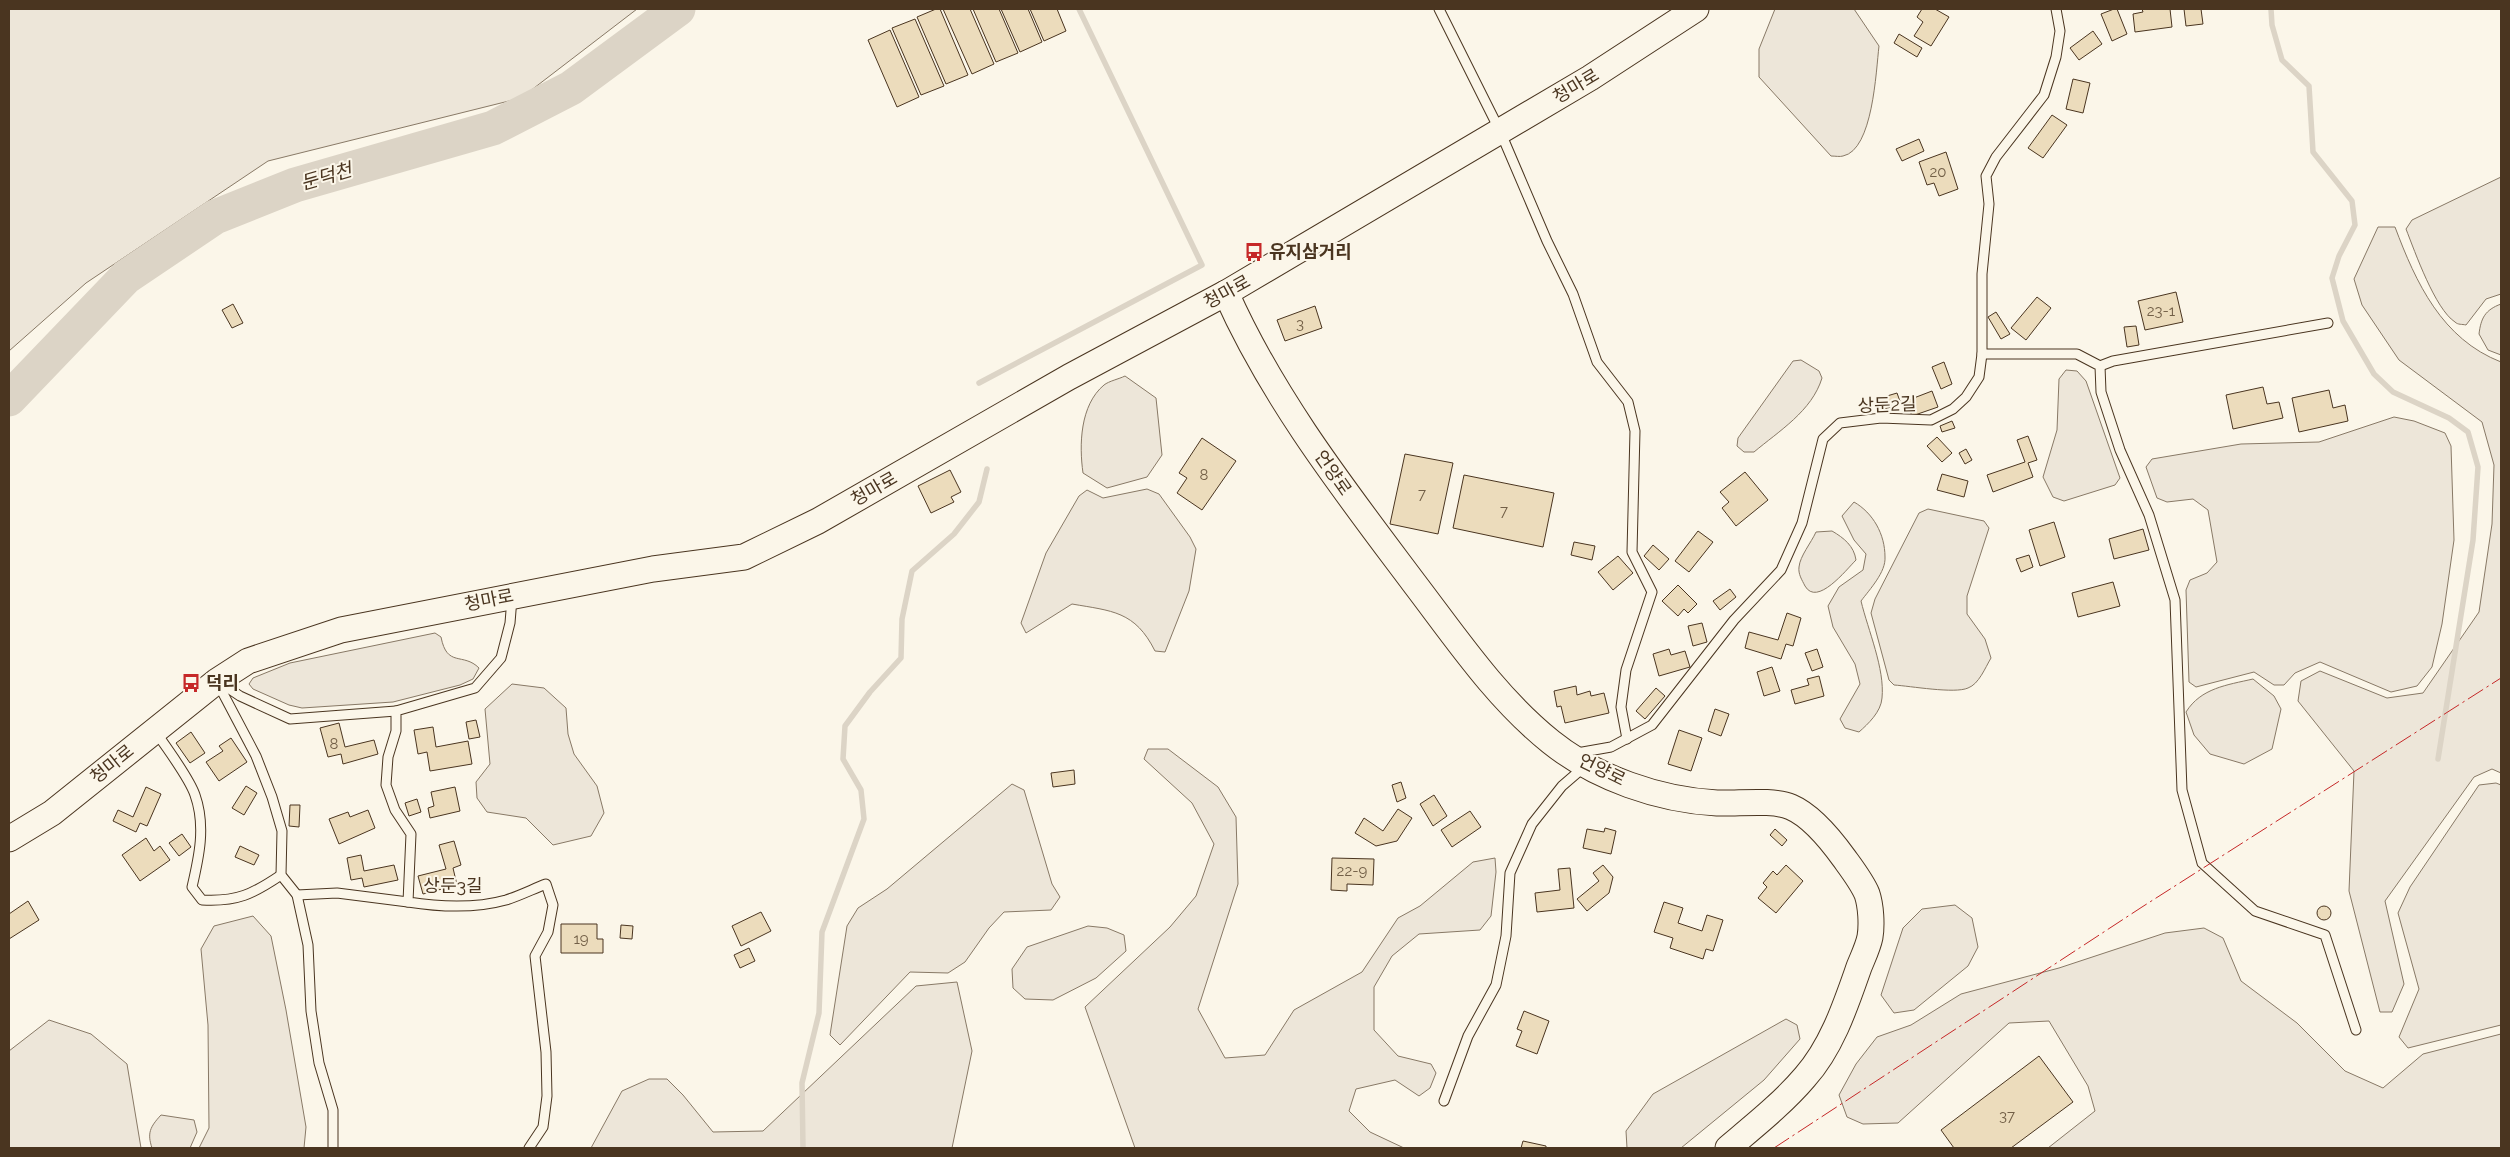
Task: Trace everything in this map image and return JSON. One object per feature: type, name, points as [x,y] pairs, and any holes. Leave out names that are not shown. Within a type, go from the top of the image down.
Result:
[{"type":"street","name":"청마로","points":[[9,839],[52,813],[217,681],[248,661],[341,630],[653,569],[744,557],[818,521],[1069,377],[1226,293],[1590,78],[1696,9]]},
{"type":"street","name":"언양로","points":[[1226,293],[1246,339],[1290,411],[1358,508],[1497,690],[1552,743],[1578,760],[1625,783],[1700,802],[1766,804],[1790,807],[1832,840],[1867,894],[1871,917],[1870,937],[1855,979],[1822,1055],[1804,1078],[1728,1148]]},
{"type":"lane","points":[[1439,9],[1500,131],[1547,241],[1573,294],[1597,362],[1628,402],[1635,431],[1632,552],[1652,592],[1626,670],[1621,707],[1628,739]]},
{"type":"lane","name":"상둔2길","points":[[1578,760],[1628,739],[1652,725],[1734,620],[1781,570],[1802,523],[1823,438],[1840,423],[1881,418],[1931,420],[1953,409],[1966,397],[1979,377],[1982,354],[1982,274],[1989,204],[1986,176],[1996,157],[2044,96],[2056,57],[2060,31],[2056,9]]},
{"type":"lane","points":[[1982,354],[2077,354],[2100,366],[2114,361],[2328,322]]},
{"type":"lane","points":[[2100,366],[2101,392],[2120,450],[2149,515],[2175,600],[2182,790],[2202,863],[2255,911],[2325,935],[2356,1030]]},
{"type":"lane","points":[[217,681],[240,696],[290,719],[396,711],[475,688],[501,658],[510,623],[512,596]]},
{"type":"lane","points":[[217,681],[256,756],[272,797],[282,831],[282,875],[297,895],[308,945],[311,1010],[319,1063],[333,1110],[333,1148]]},
{"type":"lane","name":"상둔3길","points":[[396,711],[396,731],[388,756],[386,785],[395,810],[411,834],[408,902],[439,906],[474,905],[505,900],[546,884],[553,905],[548,932],[535,956],[546,1052],[547,1096],[543,1127],[529,1148]]},
{"type":"lane","points":[[155,730],[195,794],[201,817],[201,848],[192,887],[202,900],[219,901],[254,893],[282,875]]},
{"type":"lane","points":[[1444,1100],[1468,1036],[1496,985],[1506,936],[1510,873],[1532,824],[1562,786],[1578,760]]},
{"type":"lane","points":[[297,895],[337,893],[408,902]]},
{"type":"shaded area","points":[[9,9],[637,9],[521,98],[268,161],[86,283],[9,351]]},
{"type":"shaded area","points":[[1775,9],[1854,9],[1879,46],[1874,90],[1867,125],[1861,140],[1853,151],[1843,156],[1831,156],[1759,77],[1759,49]]},
{"type":"shaded area","points":[[2501,177],[2501,294],[2486,299],[2466,325],[2459,324],[2448,315],[2433,293],[2406,229],[2412,220]]},
{"type":"shaded area","points":[[2378,227],[2395,227],[2422,288],[2447,324],[2462,339],[2480,352],[2501,362],[2501,773],[2492,769],[2474,777],[2385,901],[2404,984],[2392,1012],[2380,1012],[2349,891],[2354,771],[2298,701],[2301,681],[2320,671],[2387,698],[2423,693],[2479,612],[2492,524],[2494,465],[2482,422],[2399,360],[2362,305],[2354,279]]},
{"type":"shaded area","points":[[2501,304],[2501,355],[2488,350],[2479,334],[2485,315],[2491,309]]},
{"type":"shaded area","points":[[1801,360],[1819,371],[1822,378],[1811,401],[1794,420],[1754,452],[1744,452],[1737,446],[1738,438],[1793,361]]},
{"type":"shaded area","points":[[2066,370],[2077,371],[2086,381],[2120,478],[2115,485],[2064,501],[2053,497],[2043,477],[2057,430],[2059,379]]},
{"type":"shaded area","points":[[1125,376],[1156,398],[1162,455],[1147,477],[1107,488],[1083,473],[1081,450],[1083,426],[1090,403],[1096,393],[1104,385]]},
{"type":"shaded area","points":[[2394,417],[2414,421],[2445,433],[2451,446],[2454,540],[2442,624],[2432,667],[2417,686],[2391,692],[2320,662],[2295,673],[2284,685],[2274,685],[2254,672],[2196,687],[2189,682],[2186,590],[2190,580],[2207,573],[2217,562],[2208,510],[2193,499],[2167,502],[2157,498],[2146,467],[2152,459],[2241,444],[2319,442]]},
{"type":"shaded area","points":[[1147,489],[1159,494],[1190,537],[1196,549],[1189,591],[1165,652],[1155,651],[1139,628],[1121,615],[1111,611],[1072,604],[1026,633],[1021,623],[1046,553],[1079,496],[1087,490],[1103,498]]},
{"type":"shaded area","points":[[1854,502],[1867,512],[1877,525],[1883,540],[1885,557],[1883,569],[1861,601],[1879,662],[1882,698],[1877,713],[1859,732],[1845,728],[1840,719],[1860,684],[1855,664],[1833,627],[1828,606],[1839,587],[1863,570],[1866,554],[1854,540],[1842,516]]},
{"type":"shaded area","points":[[1928,509],[1984,521],[1989,528],[1967,596],[1967,614],[1985,639],[1991,658],[1975,683],[1962,690],[1894,685],[1889,680],[1871,613],[1875,599],[1919,513]]},
{"type":"shaded area","points":[[1832,531],[1848,543],[1856,560],[1839,578],[1824,590],[1810,591],[1805,586],[1800,575],[1801,558],[1816,532]]},
{"type":"shaded area","points":[[435,633],[441,637],[447,653],[473,663],[479,668],[473,679],[460,685],[393,702],[302,708],[289,705],[253,689],[249,684],[253,678],[290,663]]},
{"type":"shaded area","points":[[2253,679],[2274,696],[2281,709],[2272,749],[2244,764],[2210,754],[2194,735],[2186,712],[2199,698],[2215,689]]},
{"type":"shaded area","points":[[512,684],[544,688],[566,708],[568,734],[574,754],[597,786],[604,813],[591,836],[553,845],[526,818],[487,812],[477,798],[476,782],[490,764],[485,709]]},
{"type":"shaded area","points":[[1148,749],[1168,749],[1218,787],[1236,817],[1238,884],[1198,1009],[1225,1058],[1265,1055],[1294,1010],[1362,972],[1398,918],[1420,906],[1473,862],[1495,858],[1496,872],[1491,916],[1480,930],[1419,934],[1392,956],[1374,987],[1374,1030],[1398,1056],[1431,1064],[1436,1073],[1430,1088],[1419,1096],[1395,1080],[1356,1089],[1349,1111],[1370,1132],[1404,1148],[1135,1148],[1085,1007],[1170,927],[1196,896],[1214,844],[1192,803],[1144,759]]},
{"type":"shaded area","points":[[2496,783],[2501,785],[2501,1025],[2408,1048],[2399,1037],[2419,989],[2398,913],[2410,887],[2479,785]]},
{"type":"shaded area","points":[[1012,784],[1024,790],[1052,884],[1060,897],[1051,910],[1004,912],[989,928],[965,962],[948,973],[910,972],[840,1045],[830,1035],[847,926],[858,908],[887,889]]},
{"type":"shaded area","points":[[1955,905],[1972,918],[1978,947],[1968,966],[1914,1010],[1894,1013],[1881,995],[1903,928],[1922,909]]},
{"type":"shaded area","points":[[253,916],[271,936],[306,1127],[304,1148],[199,1148],[209,1128],[208,1025],[201,949],[214,926]]},
{"type":"shaded area","points":[[1088,926],[1107,928],[1124,935],[1126,951],[1096,978],[1053,1000],[1025,999],[1013,988],[1012,969],[1027,947]]},
{"type":"shaded area","points":[[2204,928],[2223,938],[2241,981],[2297,1023],[2345,1071],[2383,1088],[2423,1054],[2501,1034],[2501,1148],[2048,1148],[2095,1111],[2088,1086],[2049,1021],[2009,1023],[1898,1123],[1863,1124],[1847,1117],[1839,1095],[1856,1064],[1877,1037],[1911,1025],[1961,994],[2059,968],[2165,933]]},
{"type":"shaded area","points":[[957,982],[972,1051],[952,1148],[591,1148],[622,1091],[649,1079],[667,1079],[683,1095],[713,1132],[763,1131],[916,986]]},
{"type":"shaded area","points":[[1786,1019],[1797,1025],[1800,1039],[1764,1080],[1681,1148],[1627,1148],[1626,1131],[1653,1094]]},
{"type":"shaded area","points":[[49,1020],[91,1034],[127,1064],[141,1148],[9,1148],[9,1051]]},
{"type":"shaded area","points":[[161,1115],[194,1120],[197,1132],[190,1148],[152,1148],[150,1130]]},
{"type":"building","points":[[940,9],[968,75],[946,84],[917,17]]},
{"type":"building","points":[[943,9],[970,9],[994,64],[972,74]]},
{"type":"building","points":[[973,9],[999,9],[1018,53],[996,62]]},
{"type":"building","points":[[1001,9],[1028,9],[1042,42],[1020,52]]},
{"type":"building","points":[[1030,9],[1057,9],[1066,31],[1044,41]]},
{"type":"building","points":[[1922,9],[1935,9],[1949,17],[1931,46],[1914,36],[1923,22],[1917,17]]},
{"type":"building","points":[[2117,9],[2127,34],[2112,41],[2101,14]]},
{"type":"building","points":[[2142,9],[2170,9],[2172,27],[2135,32],[2133,14],[2143,12]]},
{"type":"building","points":[[2184,9],[2201,9],[2203,24],[2186,26]]},
{"type":"building","points":[[915,19],[944,86],[921,95],[892,28]]},
{"type":"building","points":[[890,30],[919,97],[897,107],[868,40]]},
{"type":"building","points":[[2093,31],[2102,44],[2079,60],[2070,48]]},
{"type":"building","points":[[1899,34],[1922,48],[1917,57],[1894,43]]},
{"type":"building","points":[[2073,79],[2090,83],[2083,113],[2066,109]]},
{"type":"building","points":[[2052,115],[2067,125],[2043,158],[2028,148]]},
{"type":"building","points":[[1919,139],[1924,151],[1902,161],[1896,149]]},
{"type":"building","points":[[1946,152],[1958,189],[1939,196],[1934,183],[1927,185],[1919,162]]},
{"type":"building","points":[[2176,292],[2183,322],[2145,330],[2138,301]]},
{"type":"building","points":[[2037,297],[2051,308],[2026,340],[2011,328]]},
{"type":"building","points":[[233,304],[243,323],[232,328],[222,310]]},
{"type":"building","points":[[1315,306],[1322,328],[1285,341],[1277,320]]},
{"type":"building","points":[[1996,312],[2010,334],[2001,339],[1988,317]]},
{"type":"building","points":[[2136,326],[2139,345],[2127,347],[2124,327]]},
{"type":"building","points":[[1944,362],[1952,384],[1941,389],[1932,367]]},
{"type":"building","points":[[2263,387],[2267,404],[2279,402],[2283,418],[2233,429],[2226,395]]},
{"type":"building","points":[[2329,390],[2333,408],[2345,405],[2348,421],[2299,432],[2292,398]]},
{"type":"building","points":[[1932,391],[1938,407],[1912,416],[1906,401]]},
{"type":"building","points":[[1897,393],[1901,404],[1881,410],[1877,399]]},
{"type":"building","points":[[1952,421],[1955,428],[1942,432],[1940,426]]},
{"type":"building","points":[[2028,436],[2037,460],[2028,463],[2033,477],[1993,492],[1987,475],[2025,462],[2017,440]]},
{"type":"building","points":[[1937,437],[1952,453],[1942,462],[1927,446]]},
{"type":"building","points":[[1202,438],[1236,461],[1202,510],[1177,493],[1187,478],[1179,473]]},
{"type":"building","points":[[1966,449],[1972,460],[1965,464],[1959,453]]},
{"type":"building","points":[[1405,454],[1453,463],[1438,534],[1390,524]]},
{"type":"building","points":[[950,470],[961,492],[951,497],[954,502],[931,513],[918,486]]},
{"type":"building","points":[[1745,472],[1768,500],[1736,526],[1722,508],[1729,502],[1720,492]]},
{"type":"building","points":[[1942,474],[1968,481],[1964,497],[1937,490]]},
{"type":"building","points":[[1464,475],[1554,493],[1543,547],[1453,528]]},
{"type":"building","points":[[2054,522],[2065,557],[2040,566],[2029,530]]},
{"type":"building","points":[[2143,529],[2149,550],[2114,559],[2109,539]]},
{"type":"building","points":[[1698,531],[1713,542],[1689,572],[1675,561]]},
{"type":"building","points":[[1574,542],[1595,546],[1592,560],[1571,555]]},
{"type":"building","points":[[1653,545],[1669,559],[1659,570],[1644,556]]},
{"type":"building","points":[[2029,555],[2033,567],[2021,572],[2016,559]]},
{"type":"building","points":[[1618,556],[1633,573],[1613,590],[1598,572]]},
{"type":"building","points":[[2113,582],[2120,606],[2078,617],[2072,593]]},
{"type":"building","points":[[1678,585],[1697,604],[1688,613],[1684,609],[1678,616],[1662,601]]},
{"type":"building","points":[[1730,589],[1736,597],[1720,610],[1713,601]]},
{"type":"building","points":[[1787,613],[1801,618],[1793,646],[1786,644],[1781,659],[1745,648],[1749,632],[1778,640]]},
{"type":"building","points":[[1702,623],[1707,642],[1693,646],[1688,626]]},
{"type":"building","points":[[1669,649],[1671,655],[1685,651],[1690,667],[1659,676],[1653,654]]},
{"type":"building","points":[[1817,649],[1823,667],[1812,671],[1805,653]]},
{"type":"building","points":[[1772,667],[1780,691],[1764,696],[1757,672]]},
{"type":"building","points":[[1819,676],[1824,696],[1795,704],[1791,690],[1809,685],[1807,679]]},
{"type":"building","points":[[1576,686],[1577,695],[1590,691],[1591,696],[1604,693],[1609,713],[1565,723],[1561,706],[1557,707],[1554,691]]},
{"type":"building","points":[[1656,688],[1665,696],[1645,719],[1636,711]]},
{"type":"building","points":[[1715,709],[1729,714],[1721,736],[1708,731]]},
{"type":"building","points":[[476,720],[480,737],[469,739],[466,722]]},
{"type":"building","points":[[339,723],[345,747],[374,740],[378,754],[343,764],[341,754],[328,757],[320,728]]},
{"type":"building","points":[[433,727],[436,747],[468,741],[472,764],[430,771],[427,752],[418,754],[414,730]]},
{"type":"building","points":[[1679,730],[1702,738],[1691,771],[1668,764]]},
{"type":"building","points":[[191,732],[205,753],[190,763],[176,743]]},
{"type":"building","points":[[231,738],[247,762],[219,781],[206,762],[223,751],[219,746]]},
{"type":"building","points":[[1074,770],[1075,784],[1053,787],[1051,773]]},
{"type":"building","points":[[1401,782],[1406,798],[1397,802],[1392,785]]},
{"type":"building","points":[[246,786],[257,793],[244,815],[232,808]]},
{"type":"building","points":[[146,787],[161,794],[147,826],[140,823],[136,832],[113,821],[118,810],[133,817]]},
{"type":"building","points":[[455,787],[460,811],[430,818],[428,808],[434,806],[431,792]]},
{"type":"building","points":[[1434,795],[1447,816],[1433,826],[1420,804]]},
{"type":"building","points":[[417,799],[421,812],[409,816],[405,803]]},
{"type":"building","points":[[290,805],[300,805],[299,827],[289,826]]},
{"type":"building","points":[[1398,809],[1412,818],[1397,841],[1376,846],[1355,833],[1364,818],[1383,831]]},
{"type":"building","points":[[368,810],[375,828],[339,844],[329,819],[348,812],[350,817]]},
{"type":"building","points":[[1470,811],[1481,827],[1452,847],[1441,830]]},
{"type":"building","points":[[1605,828],[1616,831],[1611,854],[1583,848],[1587,829],[1604,832]]},
{"type":"building","points":[[1775,829],[1787,840],[1782,846],[1770,835]]},
{"type":"building","points":[[182,834],[191,847],[179,856],[169,843]]},
{"type":"building","points":[[146,838],[154,851],[160,846],[170,860],[140,881],[122,855]]},
{"type":"building","points":[[454,841],[461,865],[453,868],[457,885],[423,894],[418,876],[446,869],[439,845]]},
{"type":"building","points":[[240,846],[259,855],[254,865],[235,857]]},
{"type":"building","points":[[361,855],[364,871],[394,865],[398,880],[364,887],[362,878],[351,880],[347,858]]},
{"type":"building","points":[[1332,858],[1374,859],[1373,885],[1347,884],[1347,891],[1331,890]]},
{"type":"building","points":[[1603,865],[1613,877],[1609,893],[1587,911],[1577,899],[1599,881],[1593,873]]},
{"type":"building","points":[[1786,865],[1803,881],[1776,913],[1758,898],[1767,887],[1763,883],[1773,871],[1777,875]]},
{"type":"building","points":[[1570,868],[1574,908],[1537,912],[1535,893],[1560,890],[1558,869]]},
{"type":"building","points":[[28,901],[39,920],[9,939],[9,914]]},
{"type":"building","points":[[1664,902],[1683,908],[1678,923],[1702,931],[1707,915],[1723,920],[1713,951],[1706,949],[1703,959],[1670,948],[1673,938],[1654,932]]},
{"type":"building","points":[[2321,906],[2327,906],[2331,913],[2327,920],[2321,920],[2317,916],[2317,910]]},
{"type":"building","points":[[761,912],[771,931],[741,946],[732,926]]},
{"type":"building","points":[[561,924],[597,924],[597,939],[603,939],[603,953],[561,953]]},
{"type":"building","points":[[621,925],[633,926],[632,939],[620,938]]},
{"type":"building","points":[[749,948],[755,961],[740,968],[734,955]]},
{"type":"building","points":[[1524,1011],[1549,1021],[1537,1054],[1516,1046],[1522,1031],[1517,1029]]},
{"type":"building","points":[[2039,1056],[2073,1102],[2011,1148],[1954,1148],[1941,1130]]},
{"type":"building","points":[[1523,1141],[1546,1146],[1546,1148],[1521,1148]]},
{"type":"waterway","name":"둔덕천","points":[[9,399],[126,277],[215,217],[295,185],[493,128],[571,88],[678,9]]},
{"type":"waterway","points":[[979,383],[1202,265],[1079,9]]},
{"type":"waterway","points":[[2271,9],[2272,25],[2282,60],[2309,86],[2313,152],[2352,201],[2355,225],[2339,256],[2332,278],[2343,321],[2374,374],[2393,392],[2449,418],[2468,432],[2478,467],[2473,540],[2438,759]]},
{"type":"waterway","points":[[803,1148],[802,1083],[819,1013],[822,932],[864,819],[861,790],[843,759],[845,726],[870,692],[901,658],[902,619],[912,571],[954,534],[979,502],[987,469]]},
{"type":"power","points":[[1774,1148],[2142,907],[2501,678]]},
{"type":"place","name":"유지삼거리","points":[[1254,252]]},
{"type":"place","name":"덕리","points":[[191,683]]}]
